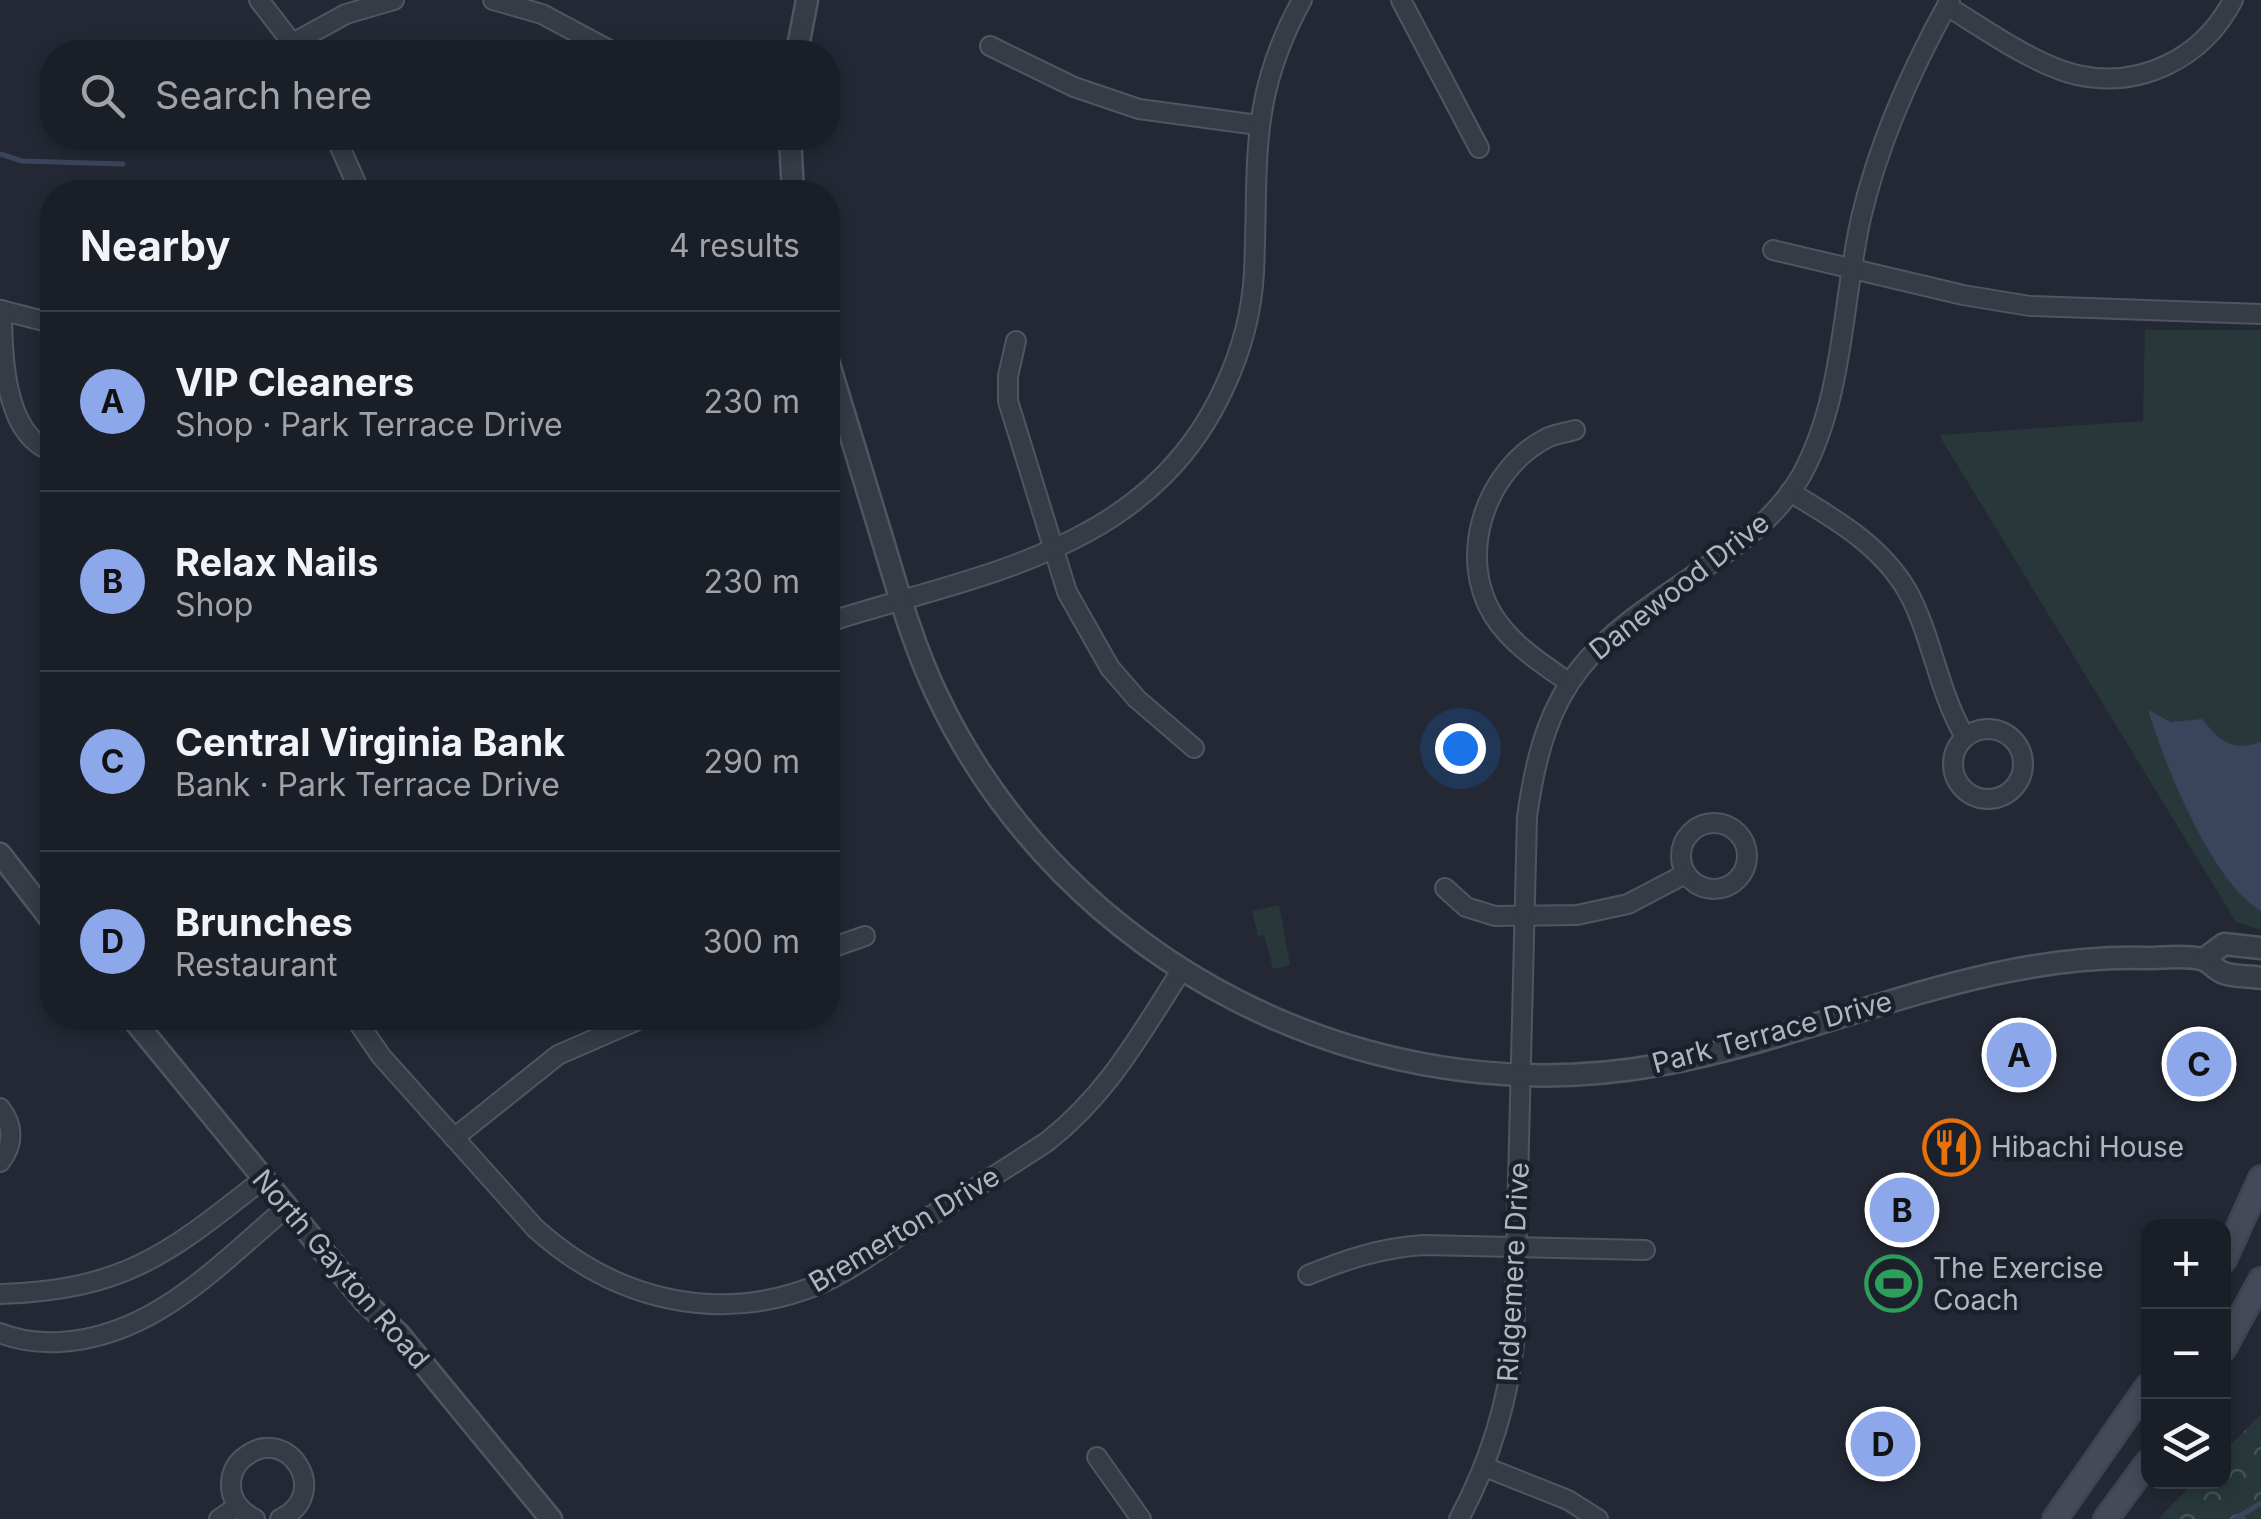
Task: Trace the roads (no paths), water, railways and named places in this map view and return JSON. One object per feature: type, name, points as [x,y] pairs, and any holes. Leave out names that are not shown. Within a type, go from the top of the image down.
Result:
[{"type":"main road","points":[[2231,1244],[2261,1178]]},
{"type":"main road","points":[[2231,1335],[2261,1280]]},
{"type":"main road","points":[[2055,1519],[2141,1396]]},
{"type":"main road","points":[[2106,1519],[2141,1472]]},
{"type":"street","points":[[259,0],[290,40]]},
{"type":"street","points":[[308,40],[346,14],[394,0]]},
{"type":"street","points":[[492,0],[542,14],[591,40]]},
{"type":"street","points":[[799,40],[807,0]]},
{"type":"street","points":[[840,618],[1054,550],[1088,535],[1140,498],[1180,458],[1217,402],[1240,352],[1254,287],[1258,124],[1280,43],[1302,0]]},
{"type":"street","points":[[1401,0],[1479,148]]},
{"type":"street","points":[[1948,3],[2050,65],[2101,78],[2148,73],[2185,56],[2223,19],[2232,0]]},
{"type":"street","name":"Danewood Drive","points":[[1522,1075],[1527,817],[1533,771],[1551,715],[1568,682],[1606,638],[1750,536],[1802,474],[1826,416],[1862,216],[1900,100],[1948,3]]},
{"type":"street","points":[[990,46],[1074,87],[1139,109],[1258,124]]},
{"type":"street","points":[[341,150],[355,180]]},
{"type":"street","points":[[791,150],[792,180]]},
{"type":"street","points":[[1773,250],[1963,295],[2030,306],[2261,314]]},
{"type":"street","points":[[40,320],[1,310],[2,354],[18,416],[29,438],[40,444]]},
{"type":"street","points":[[1016,341],[1008,376],[1008,401],[1067,592],[1110,668],[1137,699],[1194,748]]},
{"type":"street","name":"Park Terrace Drive","points":[[840,401],[900,599],[937,696],[962,743],[1004,806],[1043,854],[1126,932],[1238,1003],[1289,1026],[1356,1049],[1442,1068],[1522,1075],[1589,1073],[1660,1065],[1718,1052],[1955,982],[2026,966],[2104,956],[2204,959],[2222,973],[2261,978]]},
{"type":"street","points":[[1568,682],[1519,647],[1495,618],[1480,578],[1477,548],[1484,511],[1496,486],[1547,437],[1575,430]]},
{"type":"street","points":[[1790,492],[1859,536],[1894,572],[1915,608],[1936,672],[1965,738]]},
{"type":"street","points":[[1986,729],[1997,730],[2016,743],[2023,764],[2022,776],[2008,794],[1985,800],[1964,791],[1956,781],[1953,758],[1965,738],[1986,729]]},
{"type":"street","points":[[0,854],[40,906]]},
{"type":"street","points":[[1446,888],[1456,900],[1476,912],[1577,915],[1609,910],[1651,894],[1685,874]]},
{"type":"street","points":[[840,945],[864,936]]},
{"type":"street","name":"Park Terrace Drive","points":[[2204,959],[2224,944],[2261,948]]},
{"type":"street","name":"Bremerton Drive","points":[[363,1030],[381,1056],[535,1228],[579,1264],[615,1284],[674,1301],[712,1305],[770,1299],[821,1283],[1048,1141],[1104,1090],[1181,970]]},
{"type":"street","name":"North Gayton Road","points":[[142,1030],[364,1302],[422,1362],[551,1519]]},
{"type":"street","points":[[454,1138],[558,1055],[615,1030]]},
{"type":"street","name":"Ridgemere Drive","points":[[1459,1519],[1498,1430],[1510,1371],[1522,1075]]},
{"type":"street","points":[[0,1108],[11,1135],[0,1162]]},
{"type":"street","points":[[0,1294],[76,1288],[133,1270],[186,1241],[262,1180]]},
{"type":"street","points":[[0,1333],[28,1341],[77,1341],[134,1326],[182,1296],[286,1208]]},
{"type":"street","points":[[1308,1274],[1392,1247],[1645,1250]]},
{"type":"street","points":[[255,1519],[238,1506],[231,1486],[242,1458],[261,1448],[282,1450],[298,1463],[305,1483],[300,1503],[280,1519]]},
{"type":"street","points":[[1097,1456],[1141,1519]]},
{"type":"street","points":[[1484,1467],[1568,1500],[1598,1519]]},
{"type":"street","points":[[219,1519],[238,1506]]},
{"type":"water","points":[[2148,710],[2171,722],[2202,719],[2221,739],[2234,745],[2261,742],[2261,911],[2242,896],[2208,849],[2178,790]]},
{"type":"waterway","points":[[0,154],[22,161],[123,164]]},
{"type":"waterway","points":[[2235,1519],[2261,1503]]},
{"type":"place","name":"VIP Cleaners","points":[[2019,1055]]},
{"type":"place","name":"Central Virginia Bank","points":[[2199,1064]]},
{"type":"place","name":"Hibachi House","points":[[1952,1147]]},
{"type":"place","name":"Relax Nails","points":[[1902,1210]]},
{"type":"place","name":"The Exercise Coach","points":[[1894,1284]]},
{"type":"place","name":"Brunches","points":[[1883,1444]]}]
